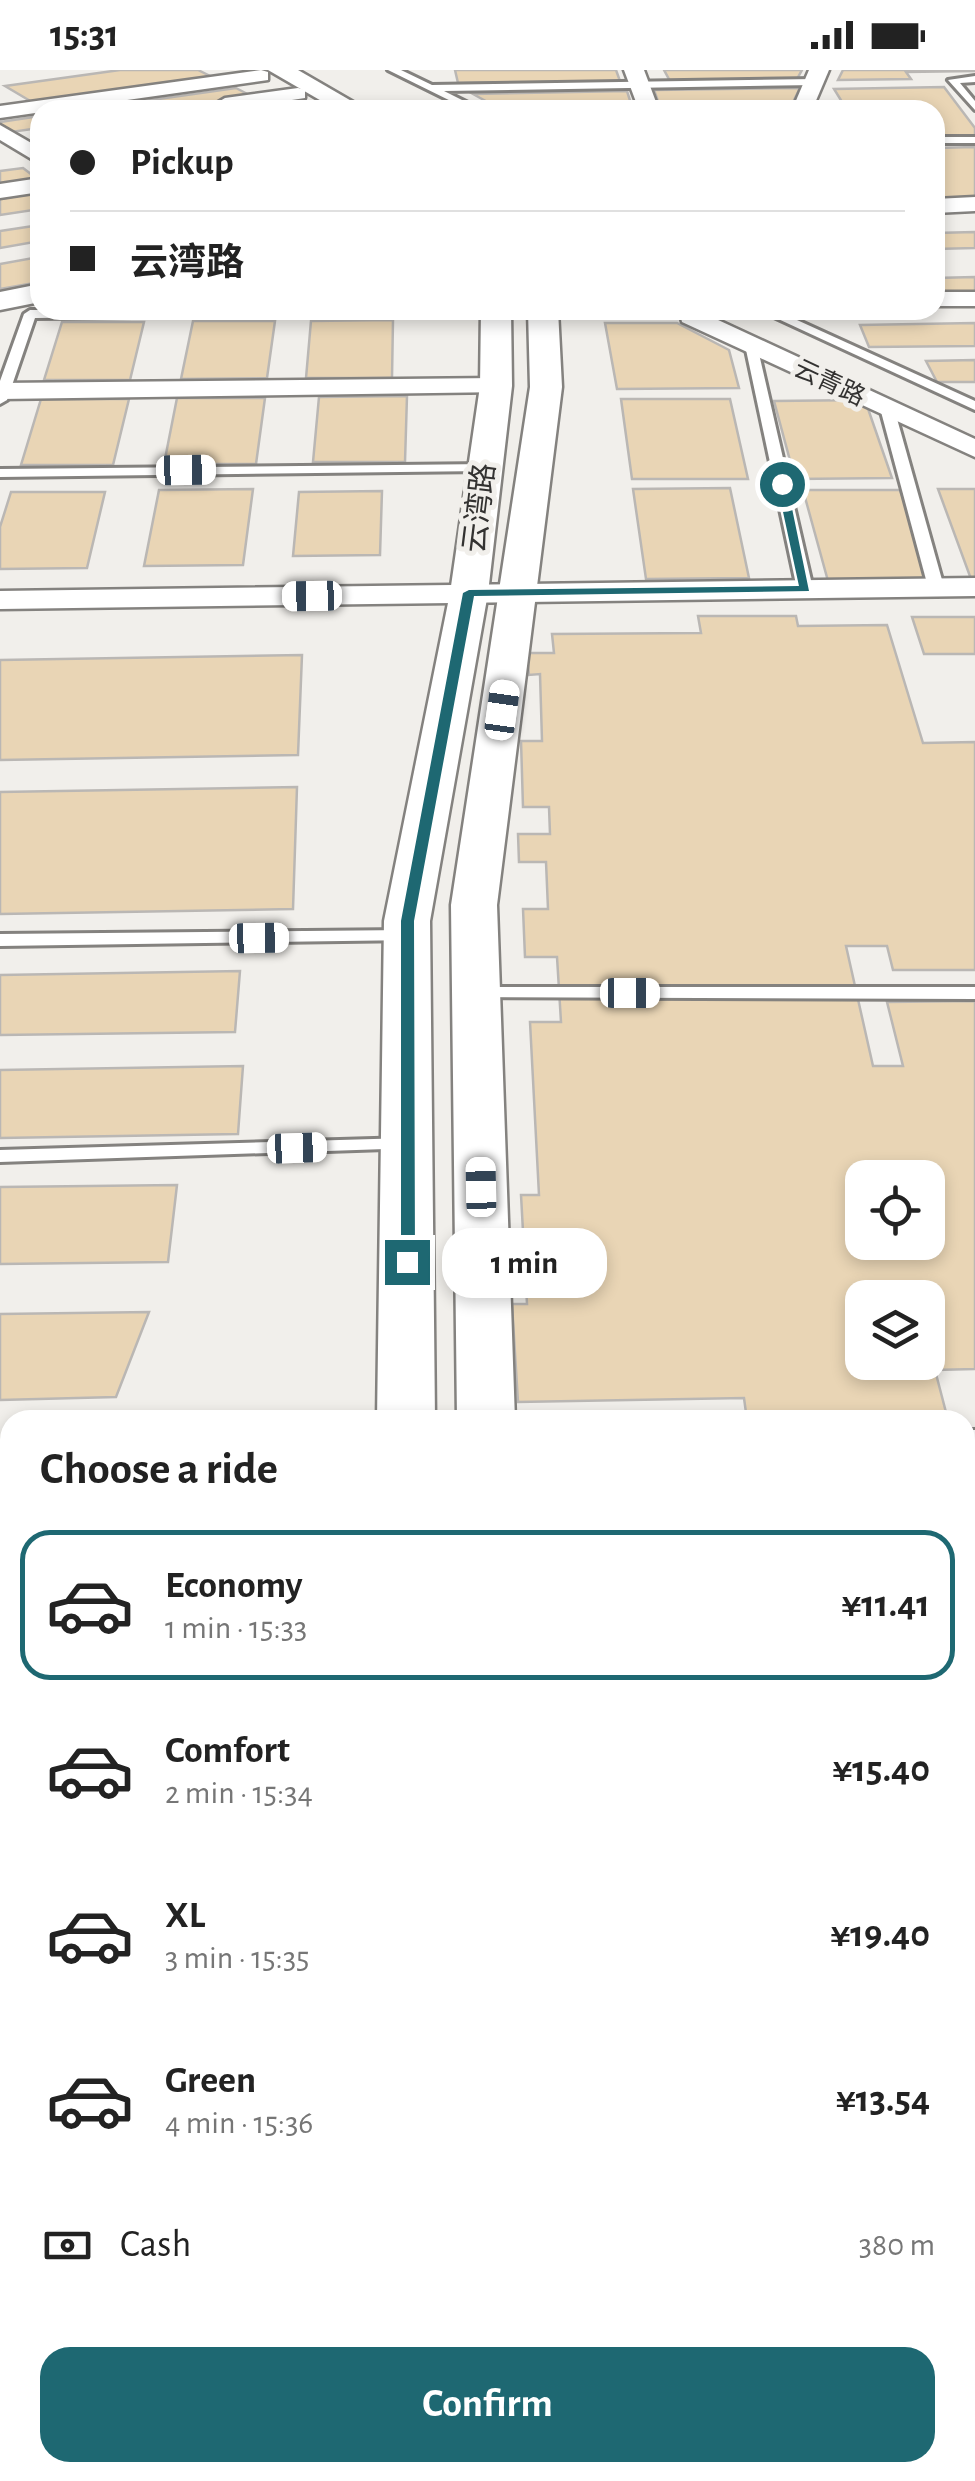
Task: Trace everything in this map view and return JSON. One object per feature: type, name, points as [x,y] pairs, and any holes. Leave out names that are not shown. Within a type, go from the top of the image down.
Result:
[{"type":"main road","points":[[264,72],[307,100]]},
{"type":"main road","points":[[264,72],[331,100]]},
{"type":"main road","points":[[0,301],[30,295]]},
{"type":"main road","points":[[0,312],[30,307]]},
{"type":"main road","name":"云湾路","points":[[406,1410],[407,936],[469,593],[496,386],[496,320]]},
{"type":"main road","name":"云湾路","points":[[486,1410],[474,905],[546,387],[543,320]]},
{"type":"street","points":[[79,100],[264,72]]},
{"type":"street","points":[[636,76],[645,100]]},
{"type":"street","points":[[806,100],[817,76]]},
{"type":"street","points":[[257,100],[298,94]]},
{"type":"street","points":[[0,112],[30,107]]},
{"type":"street","points":[[2,134],[30,131]]},
{"type":"street","points":[[2,134],[30,151]]},
{"type":"street","points":[[0,162],[30,158]]},
{"type":"street","points":[[0,191],[30,186]]},
{"type":"street","points":[[945,206],[975,204]]},
{"type":"street","points":[[945,300],[975,298]]},
{"type":"street","name":"云青路","points":[[697,320],[975,449]]},
{"type":"street","points":[[1,394],[496,386]]},
{"type":"street","points":[[0,600],[975,587]]},
{"type":"lane","points":[[393,70],[455,100]]},
{"type":"lane","points":[[429,88],[636,76],[817,76]]},
{"type":"lane","points":[[975,80],[953,80],[975,107]]},
{"type":"lane","points":[[945,140],[975,140]]},
{"type":"lane","points":[[1,394],[30,314]]},
{"type":"lane","points":[[787,320],[975,406]]},
{"type":"lane","points":[[751,345],[805,589]]},
{"type":"lane","points":[[887,408],[936,588]]},
{"type":"lane","points":[[0,473],[484,467]]},
{"type":"lane","points":[[0,940],[407,936]]},
{"type":"lane","points":[[476,993],[975,993]]},
{"type":"lane","points":[[0,1156],[408,1144]]},
{"type":"building","points":[[120,70],[198,70],[216,79],[71,100],[30,101],[5,86]]},
{"type":"building","points":[[455,70],[616,70],[620,81],[458,83]]},
{"type":"building","points":[[664,70],[802,70],[797,79],[670,81]]},
{"type":"building","points":[[843,70],[975,71],[906,72],[911,79],[838,80]]},
{"type":"building","points":[[944,87],[975,128],[975,137],[945,138],[945,100],[841,100],[834,89]]},
{"type":"building","points":[[236,88],[253,97],[232,100],[151,100]]},
{"type":"building","points":[[800,88],[794,100],[658,100],[654,90]]},
{"type":"building","points":[[627,91],[630,100],[484,100],[473,94]]},
{"type":"building","points":[[30,118],[30,129],[11,132],[0,122]]},
{"type":"building","points":[[975,147],[975,199],[945,200],[945,148]]},
{"type":"building","points":[[23,168],[30,173],[30,182],[0,187],[0,171]]},
{"type":"building","points":[[30,194],[30,210],[0,215],[0,199]]},
{"type":"building","points":[[30,226],[30,243],[0,248],[0,231]]},
{"type":"building","points":[[975,232],[975,248],[945,249],[945,233]]},
{"type":"building","points":[[30,259],[30,284],[0,289],[0,264]]},
{"type":"building","points":[[975,277],[975,294],[945,295],[945,278]]},
{"type":"building","points":[[393,320],[392,378],[306,378],[311,321]]},
{"type":"building","points":[[193,321],[275,321],[267,378],[181,379]]},
{"type":"building","points":[[62,322],[144,322],[130,380],[44,380]]},
{"type":"building","points":[[605,323],[677,323],[729,350],[739,388],[617,389]]},
{"type":"building","points":[[975,323],[975,346],[869,347],[860,325]]},
{"type":"building","points":[[975,360],[975,382],[937,382],[926,361]]},
{"type":"building","points":[[407,396],[405,462],[313,462],[319,397]]},
{"type":"building","points":[[177,398],[265,398],[256,464],[164,464]]},
{"type":"building","points":[[41,399],[129,399],[113,465],[21,465]]},
{"type":"building","points":[[621,399],[730,399],[748,479],[632,479]]},
{"type":"building","points":[[865,400],[892,478],[795,479],[774,401]]},
{"type":"building","points":[[730,488],[749,578],[646,579],[633,489]]},
{"type":"building","points":[[253,489],[243,565],[144,566],[159,490]]},
{"type":"building","points":[[938,489],[975,489],[975,579],[971,579]]},
{"type":"building","points":[[803,490],[900,490],[931,580],[828,581]]},
{"type":"building","points":[[382,491],[380,555],[293,556],[299,492]]},
{"type":"building","points":[[11,492],[105,492],[87,568],[0,569],[0,527]]},
{"type":"building","points":[[698,616],[796,616],[798,626],[887,625],[923,743],[975,742],[975,970],[893,970],[887,946],[846,946],[873,1066],[903,1066],[887,1002],[975,1001],[975,1369],[945,1370],[945,1280],[845,1280],[845,1380],[938,1380],[945,1410],[746,1410],[744,1398],[518,1402],[512,1304],[527,1304],[521,1195],[539,1195],[530,1022],[561,1022],[557,957],[525,957],[523,909],[548,909],[546,862],[519,862],[518,834],[550,834],[549,807],[523,807],[521,741],[542,741],[540,674],[529,675],[527,653],[554,653],[552,634],[701,633]]},
{"type":"building","points":[[912,617],[975,617],[975,654],[924,654]]},
{"type":"building","points":[[302,655],[298,755],[0,760],[0,660]]},
{"type":"building","points":[[297,787],[293,909],[0,914],[0,792]]},
{"type":"building","points":[[240,971],[235,1032],[0,1035],[0,975]]},
{"type":"building","points":[[243,1066],[238,1134],[0,1138],[0,1070]]},
{"type":"building","points":[[177,1185],[168,1262],[0,1264],[0,1187]]},
{"type":"building","points":[[149,1312],[116,1397],[0,1400],[0,1314]]},
{"type":"route","points":[[407,1262],[408,921],[469,593],[805,589],[782,484]]}]
